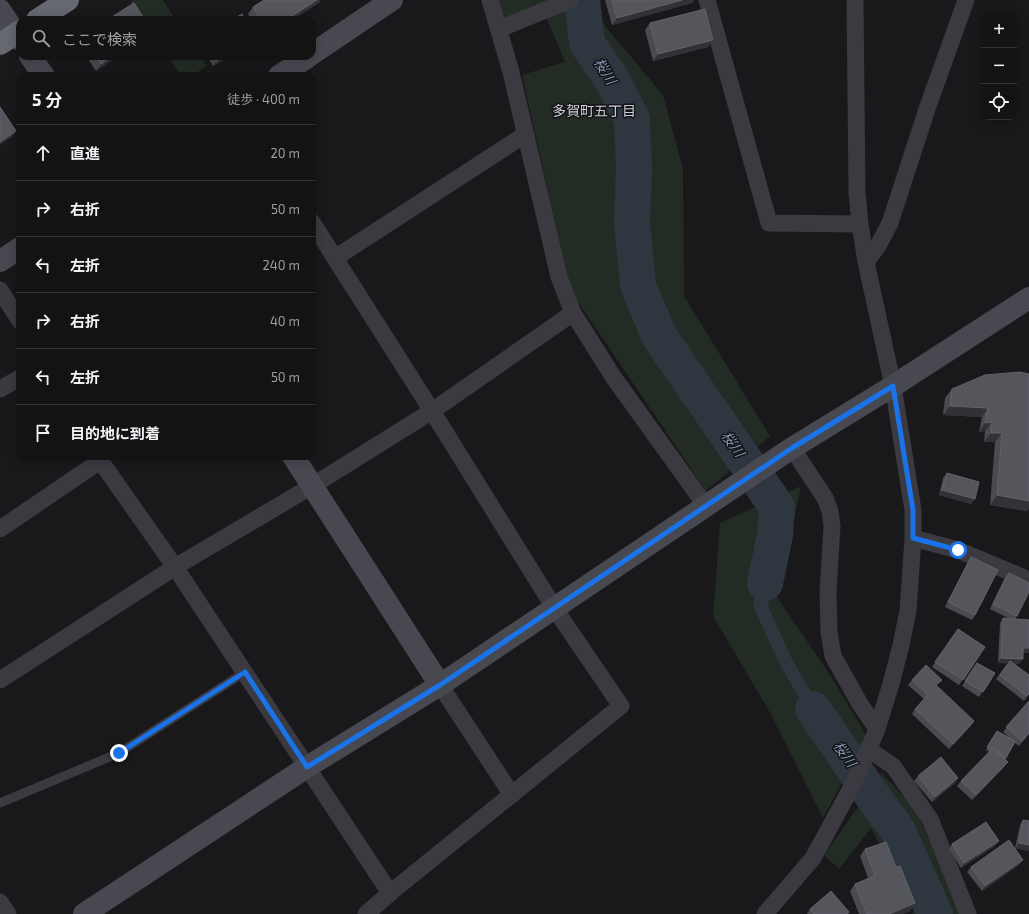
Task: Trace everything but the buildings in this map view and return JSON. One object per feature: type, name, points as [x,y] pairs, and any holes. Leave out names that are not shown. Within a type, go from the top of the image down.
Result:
[{"type":"highway","points":[[43,16],[68,0]]},
{"type":"street","points":[[316,51],[392,0]]},
{"type":"street","points":[[490,0],[511,72],[559,277],[573,313],[614,378],[706,506]]},
{"type":"street","points":[[499,29],[570,0]]},
{"type":"street","points":[[707,0],[769,223],[860,224]]},
{"type":"street","points":[[765,914],[813,858],[854,783],[877,729],[898,658],[908,611],[913,538],[913,510],[893,386],[866,262],[860,224],[856,167],[855,0]]},
{"type":"street","points":[[866,262],[878,246],[890,223],[927,109],[966,0]]},
{"type":"street","points":[[0,10],[14,37]]},
{"type":"street","points":[[33,60],[41,72]]},
{"type":"street","points":[[285,72],[303,60]]},
{"type":"street","points":[[335,258],[526,134]]},
{"type":"street","points":[[316,228],[555,609],[621,706],[366,914]]},
{"type":"street","points":[[0,261],[16,251]]},
{"type":"street","points":[[0,290],[16,315]]},
{"type":"street","points":[[84,914],[307,767],[440,685],[787,452],[893,386],[1029,298]]},
{"type":"street","points":[[0,680],[175,567],[312,486],[432,411],[573,313]]},
{"type":"street","points":[[0,390],[16,380]]},
{"type":"street","points":[[787,452],[825,498],[830,511],[832,542],[828,592],[829,632],[834,656],[860,704],[877,729]]},
{"type":"street","points":[[0,529],[98,460]]},
{"type":"street","points":[[100,460],[175,567],[390,893]]},
{"type":"street","points":[[296,460],[512,795]]},
{"type":"street","points":[[913,538],[958,550],[1029,580]]},
{"type":"street","points":[[867,753],[893,766],[930,819],[968,914]]},
{"type":"street","points":[[0,902],[8,914]]},
{"type":"lane","points":[[0,803],[119,753],[245,672]]},
{"type":"shaded area","points":[[133,0],[163,0],[173,16],[139,16],[130,2]]},
{"type":"shaded area","points":[[496,0],[550,0],[505,21]]},
{"type":"shaded area","points":[[560,0],[597,0],[596,15],[663,95],[683,169],[684,296],[770,436],[706,491],[570,290],[522,75],[565,62],[546,17]]},
{"type":"shaded area","points":[[170,60],[203,60],[207,66],[197,72],[178,72]]},
{"type":"shaded area","points":[[801,486],[777,597],[830,675],[867,736],[823,818],[768,709],[713,616],[720,523]]},
{"type":"shaded area","points":[[767,534],[781,536],[768,606],[792,659],[821,709],[848,746],[837,753],[810,717],[780,665],[753,606]]},
{"type":"shaded area","points":[[882,773],[916,810],[943,872],[964,914],[912,914],[914,912],[871,828],[839,869],[824,855]]},
{"type":"shaded area","points":[[872,779],[897,809],[945,914],[927,914],[887,826],[864,798]]},
{"type":"waterway","name":"桜川","points":[[582,0],[587,43],[612,80],[632,119],[634,169],[632,223],[638,285],[659,336],[777,507],[775,535],[765,583]]},
{"type":"waterway","name":"桜川","points":[[813,709],[897,829],[935,914]]},
{"type":"district","name":"多賀町五丁目","points":[[594,111]]},
{"type":"route","points":[[119,753],[245,672],[307,767],[440,685],[792,448],[893,386],[913,510],[913,538],[958,550]]}]
